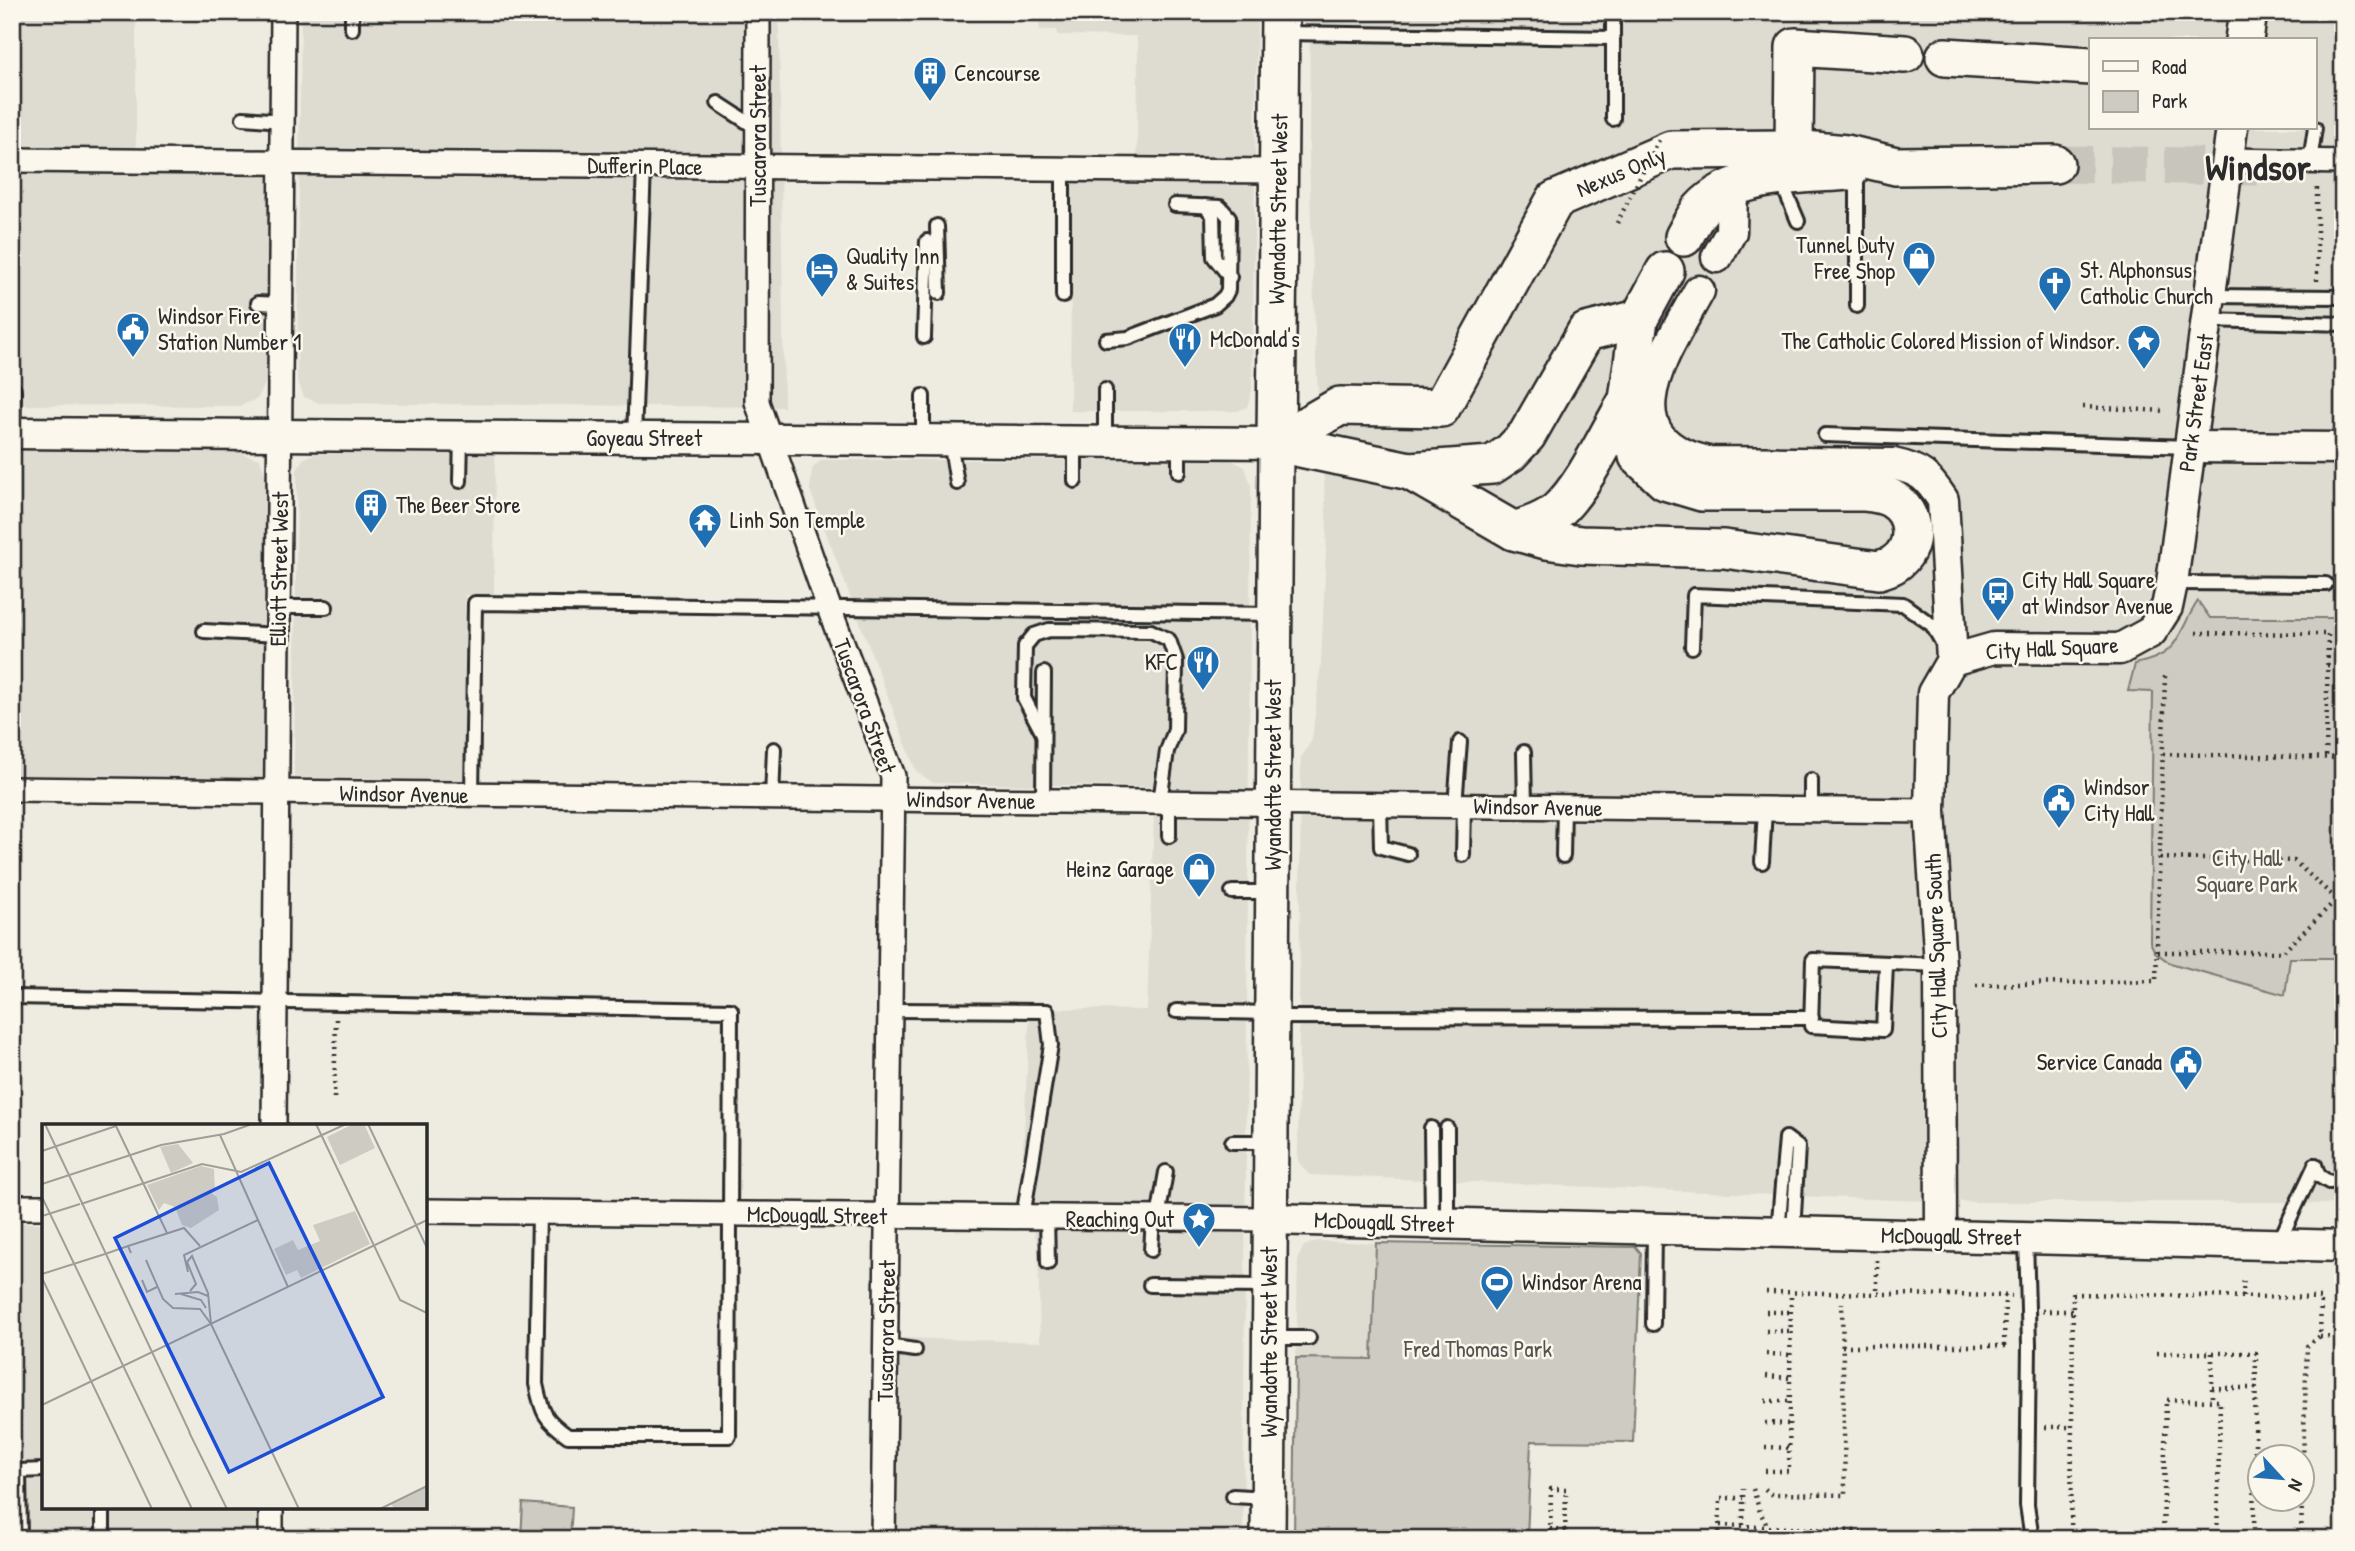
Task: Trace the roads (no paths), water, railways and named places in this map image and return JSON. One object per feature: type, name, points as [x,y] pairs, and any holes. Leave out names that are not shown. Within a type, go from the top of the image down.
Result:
[{"type":"main road","points":[[2244,38],[2248,12]]},
{"type":"main road","name":"Wyandotte Street West","points":[[1268,1539],[1280,22]]},
{"type":"main road","points":[[1786,163],[1795,47],[1905,54]]},
{"type":"main road","points":[[1945,57],[2089,66]]},
{"type":"main road","name":"Nexus Only","points":[[1276,443],[1340,406],[1441,408],[1555,200],[1671,150],[1786,163]]},
{"type":"main road","points":[[1684,237],[1700,210],[1710,201],[1786,163],[1846,154],[1896,166]]},
{"type":"main road","points":[[1786,163],[1857,170],[1896,166],[2055,164]]},
{"type":"main road","points":[[1410,471],[1514,531],[1566,544],[1724,549],[1879,569],[1893,565],[1904,555],[1912,534],[1908,516],[1898,503],[1879,493],[1702,492],[1665,481],[1638,456],[1628,400],[1639,319],[1665,271]]},
{"type":"main road","points":[[1276,443],[1410,471],[1492,465],[1510,453],[1527,435],[1586,332],[1639,319]]},
{"type":"main road","points":[[1514,531],[1542,521],[1557,512],[1572,494],[1628,400]]},
{"type":"street","name":"Elliott Street West","points":[[274,1124],[283,12]]},
{"type":"street","name":"Tuscarora Street","points":[[758,12],[757,401],[829,608],[893,776],[883,1539]]},
{"type":"street","name":"Park Street East","points":[[2151,632],[2167,607],[2172,583],[2232,130]]},
{"type":"street","name":"Dufferin Place","points":[[12,160],[1278,171]]},
{"type":"street","points":[[2228,160],[2343,162]]},
{"type":"street","points":[[1717,257],[1731,232],[1732,188]]},
{"type":"street","points":[[1699,291],[1656,370],[1649,409],[1657,437],[1687,457],[1708,462],[1893,464],[1915,469],[1929,479],[1942,500],[1952,660]]},
{"type":"street","name":"Goyeau Street","points":[[13,433],[1276,443]]},
{"type":"street","points":[[2190,447],[2343,448]]},
{"type":"street","name":"City Hall Square","points":[[1952,660],[1994,648],[2120,649],[2151,632]]},
{"type":"street","name":"City Hall Square South","points":[[1941,1236],[1940,965],[1930,811],[1933,693],[1952,660]]},
{"type":"street","name":"Windsor Avenue","points":[[12,789],[1930,811]]},
{"type":"street","points":[[12,1207],[42,1207]]},
{"type":"street","name":"McDougall Street","points":[[427,1211],[1269,1219],[2343,1245]]},
{"type":"street","points":[[271,1509],[271,1539]]},
{"type":"lane","points":[[352,12],[352,29]]},
{"type":"lane","points":[[1613,12],[1613,119]]},
{"type":"lane","points":[[1280,22],[1613,38]]},
{"type":"lane","points":[[718,103],[758,129]]},
{"type":"lane","points":[[243,118],[283,121]]},
{"type":"lane","points":[[2310,161],[2314,130]]},
{"type":"lane","points":[[1786,163],[1798,221]]},
{"type":"lane","points":[[634,438],[643,166]]},
{"type":"lane","points":[[1063,170],[1063,296]]},
{"type":"lane","points":[[1857,170],[1857,306]]},
{"type":"lane","points":[[1105,340],[1128,338],[1215,305],[1225,296],[1230,277],[1214,257],[1213,215],[1205,206],[1175,205]]},
{"type":"lane","points":[[937,226],[939,292]]},
{"type":"lane","points":[[924,337],[927,242]]},
{"type":"lane","points":[[2209,308],[2343,297]]},
{"type":"lane","points":[[258,303],[281,304]]},
{"type":"lane","points":[[2209,308],[2343,324]]},
{"type":"lane","points":[[13,433],[14,390]]},
{"type":"lane","points":[[1105,390],[1105,442]]},
{"type":"lane","points":[[923,396],[937,440],[957,483]]},
{"type":"lane","points":[[1825,435],[2190,447]]},
{"type":"lane","points":[[460,481],[461,436]]},
{"type":"lane","points":[[1074,441],[1075,481]]},
{"type":"lane","points":[[1179,442],[1179,472]]},
{"type":"lane","points":[[2172,583],[2326,583]]},
{"type":"lane","points":[[1692,647],[1694,595],[1903,604],[1932,625],[1952,660]]},
{"type":"lane","points":[[472,794],[475,603],[1274,614]]},
{"type":"lane","points":[[279,607],[326,607]]},
{"type":"lane","points":[[1043,734],[1024,698],[1025,646],[1034,635],[1049,630],[1151,631],[1170,640],[1177,660],[1175,730],[1167,751],[1165,802],[1168,836]]},
{"type":"lane","points":[[204,631],[278,635]]},
{"type":"lane","points":[[1043,800],[1044,673]]},
{"type":"lane","points":[[1460,742],[1463,855]]},
{"type":"lane","points":[[772,798],[774,749]]},
{"type":"lane","points":[[1524,752],[1525,806]]},
{"type":"lane","points":[[1811,780],[1811,810]]},
{"type":"lane","points":[[1380,805],[1381,847],[1408,854]]},
{"type":"lane","points":[[1563,856],[1564,807]]},
{"type":"lane","points":[[1762,862],[1765,809]]},
{"type":"lane","points":[[1232,892],[1272,892]]},
{"type":"lane","points":[[1886,965],[1883,1030],[1811,1026],[1813,960],[1886,965],[1940,965]]},
{"type":"lane","points":[[12,997],[732,1010],[729,1436],[568,1436],[549,1423],[540,1404],[536,1384],[540,1212]]},
{"type":"lane","points":[[890,1010],[1047,1011],[1051,1045],[1023,1217]]},
{"type":"lane","points":[[1176,1011],[1271,1015],[1812,1017]]},
{"type":"lane","points":[[1431,1128],[1439,1224]]},
{"type":"lane","points":[[1439,1224],[1447,1128]]},
{"type":"lane","points":[[1786,1138],[1798,1146],[1785,1232],[1786,1138]]},
{"type":"lane","points":[[1232,1142],[1270,1142]]},
{"type":"lane","points":[[2278,1244],[2315,1165],[2319,1176],[2329,1182],[2343,1181]]},
{"type":"lane","points":[[1151,1250],[1166,1172]]},
{"type":"lane","points":[[1047,1217],[1048,1263]]},
{"type":"lane","points":[[1653,1324],[1654,1229]]},
{"type":"lane","points":[[2026,1238],[2029,1345],[2027,1505],[2032,1539]]},
{"type":"lane","points":[[1150,1285],[1269,1286]]},
{"type":"lane","points":[[1269,1338],[1309,1338]]},
{"type":"lane","points":[[886,1346],[915,1350]]},
{"type":"lane","points":[[19,1539],[19,1471],[42,1470]]},
{"type":"lane","points":[[1233,1496],[1268,1498]]},
{"type":"lane","points":[[103,1509],[103,1539]]},
{"type":"tunnel","points":[[2055,164],[2260,167]]},
{"type":"place","name":"Cencourse","points":[[930,103]]},
{"type":"place","name":"Tunnel Duty Free Shop","points":[[1919,288]]},
{"type":"place","name":"Quality Inn & Suites","points":[[822,299]]},
{"type":"place","name":"St. Alphonsus Catholic Church","points":[[2055,313]]},
{"type":"place","name":"Windsor Fire Station Number 1","points":[[133,359]]},
{"type":"place","name":"McDonald's","points":[[1185,369]]},
{"type":"place","name":"The Catholic Colored Mission of Windsor.","points":[[2144,371]]},
{"type":"place","name":"The Beer Store","points":[[371,535]]},
{"type":"place","name":"Linh Son Temple","points":[[705,550]]},
{"type":"place","name":"City Hall Square at Windsor Avenue","points":[[1998,623]]},
{"type":"place","name":"KFC","points":[[1203,692]]},
{"type":"place","name":"Windsor City Hall","points":[[2059,830]]},
{"type":"place","name":"Heinz Garage","points":[[1199,899]]},
{"type":"place","name":"Service Canada","points":[[2186,1092]]},
{"type":"place","name":"Reaching Out","points":[[1199,1249]]},
{"type":"place","name":"Windsor Arena","points":[[1497,1312]]},
{"type":"district","name":"Windsor","points":[[2258,167]]},
{"type":"park label","name":"City Hall Square Park","points":[[2247,871]]},
{"type":"park label","name":"Fred Thomas Park","points":[[1478,1349]]}]
